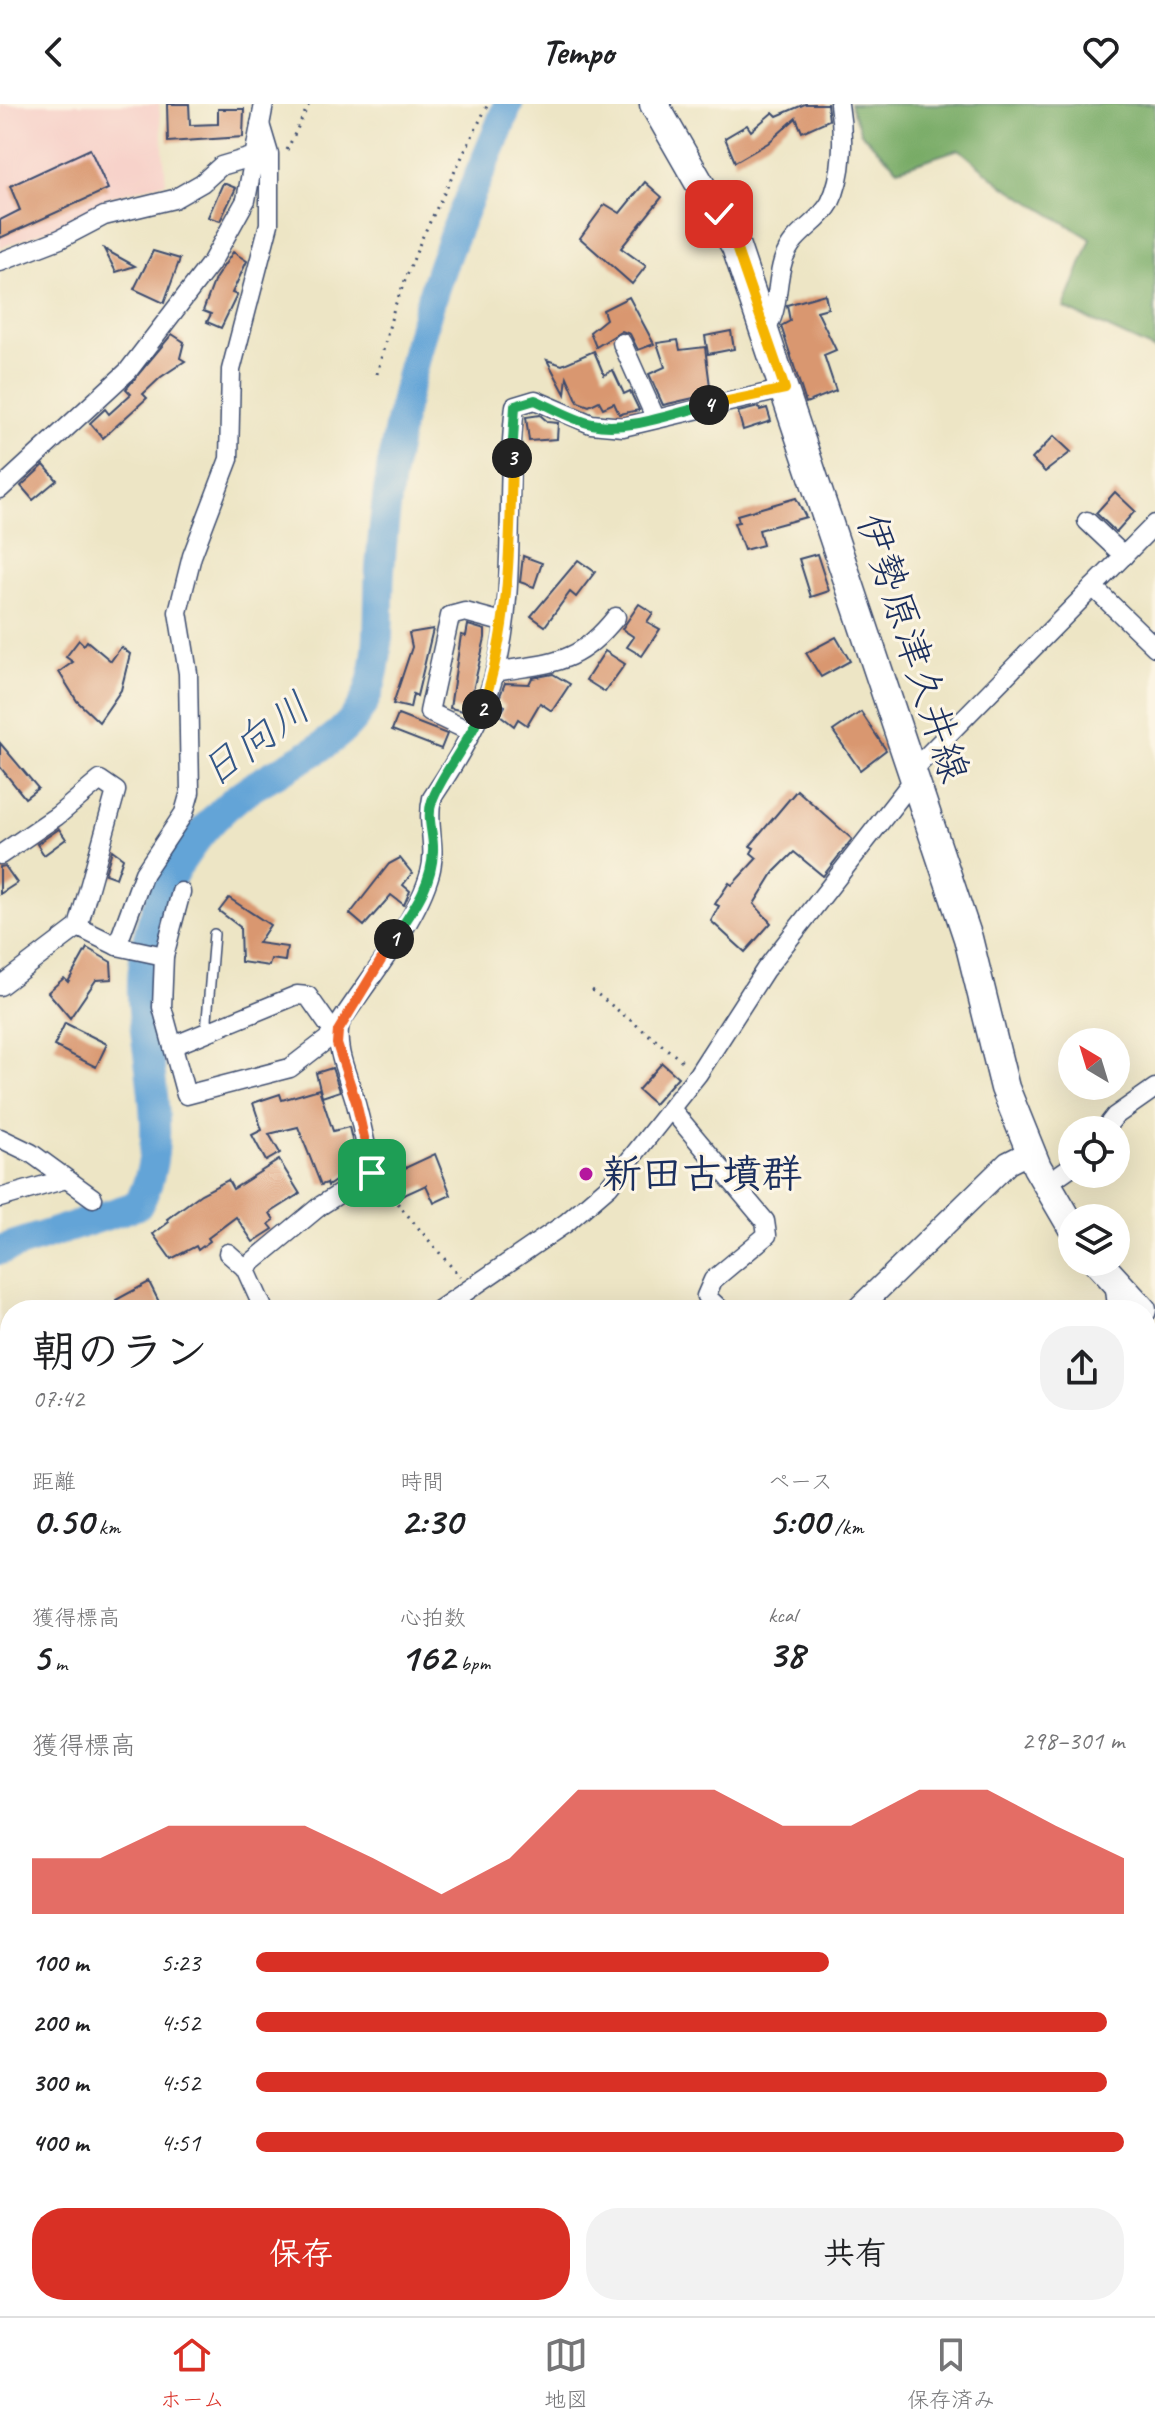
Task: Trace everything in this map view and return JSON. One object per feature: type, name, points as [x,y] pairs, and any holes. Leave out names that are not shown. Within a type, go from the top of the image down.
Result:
[{"type":"main road","name":"伊勢原津久井線","points":[[654,104],[736,247],[968,938],[1005,1088],[1030,1152],[1058,1204]]},
{"type":"main road","points":[[1111,1276],[1133,1300]]},
{"type":"street","points":[[0,489],[128,371],[164,328],[228,237],[246,200],[264,104]]},
{"type":"street","points":[[764,332],[774,320],[782,263],[791,242],[830,203],[843,135],[839,104]]},
{"type":"street","points":[[121,947],[144,873],[184,813],[190,792],[188,673],[178,612],[192,556],[229,459],[231,370],[269,224],[269,154],[260,124]]},
{"type":"street","points":[[0,262],[60,239],[104,216],[174,199],[202,183],[221,166],[255,156]]},
{"type":"street","points":[[621,354],[655,417]]},
{"type":"street","points":[[181,892],[161,956],[162,1007],[186,1095],[290,1068],[336,1032],[422,896],[433,849],[429,813],[432,798],[471,732],[495,672],[509,566],[515,406],[535,400],[591,424],[623,427],[655,417],[785,389]]},
{"type":"street","points":[[1087,521],[1124,556]]},
{"type":"street","points":[[452,1300],[589,1206],[672,1110],[765,970],[914,779],[918,765],[1155,524]]},
{"type":"street","points":[[1093,587],[1155,647]]},
{"type":"street","points":[[471,732],[429,712],[450,616],[465,612],[502,622]]},
{"type":"street","points":[[495,672],[571,658],[597,641],[616,617]]},
{"type":"street","points":[[0,855],[57,816],[89,786],[100,780],[116,791],[78,927],[0,986]]},
{"type":"street","points":[[78,927],[121,947],[161,956]]},
{"type":"street","points":[[173,1046],[297,995],[308,996],[336,1032],[372,1173],[320,1206],[245,1268]]},
{"type":"street","points":[[1115,1116],[1155,1088]]},
{"type":"street","points":[[672,1110],[765,1221],[767,1235],[713,1280],[706,1296],[710,1300]]},
{"type":"street","points":[[0,1138],[31,1153],[93,1198]]},
{"type":"street","points":[[867,1300],[1008,1163],[1030,1152]]},
{"type":"street","points":[[1046,1184],[1058,1176]]},
{"type":"street","points":[[0,1198],[66,1179]]},
{"type":"street","points":[[228,1253],[245,1268],[259,1300]]},
{"type":"lane","points":[[206,1032],[214,934]]},
{"type":"lane","points":[[1107,1276],[1111,1300]]},
{"type":"path","points":[[270,177],[284,156],[309,104]]},
{"type":"path","points":[[377,374],[394,308],[422,238],[488,104]]},
{"type":"path","points":[[592,990],[698,1074]]},
{"type":"path","points":[[372,1173],[468,1287]]},
{"type":"shaded area","points":[[0,104],[159,104],[166,182],[106,198],[74,220],[0,248]]},
{"type":"green space","points":[[850,104],[1155,104],[1155,350],[1064,308],[1091,239],[1001,184],[959,149],[898,169],[861,133]]},
{"type":"building","points":[[167,104],[189,104],[190,125],[218,124],[218,109],[244,109],[243,137],[168,142]]},
{"type":"building","points":[[805,104],[827,104],[829,120],[802,132],[796,118],[768,143],[735,162],[725,138],[747,125],[751,131],[773,112],[777,116]]},
{"type":"building","points":[[90,149],[108,189],[0,238],[0,220],[20,210],[10,186]]},
{"type":"building","points":[[645,182],[662,197],[621,248],[646,266],[632,284],[580,238],[605,204],[620,213]]},
{"type":"building","points":[[223,183],[236,188],[220,221],[208,217]]},
{"type":"building","points":[[104,249],[135,266],[116,272]]},
{"type":"building","points":[[153,251],[180,259],[164,303],[134,289]]},
{"type":"building","points":[[233,252],[247,261],[232,293],[237,295],[221,328],[207,322],[211,314],[203,311],[215,279]]},
{"type":"building","points":[[825,294],[828,308],[817,311],[836,350],[824,355],[836,391],[806,403],[781,326],[790,321],[787,305]]},
{"type":"building","points":[[629,297],[654,344],[638,350],[630,334],[622,331],[596,347],[590,332],[606,319],[603,310]]},
{"type":"building","points":[[731,331],[734,349],[708,354],[705,336]]},
{"type":"building","points":[[172,334],[184,342],[180,358],[185,361],[161,377],[143,394],[147,398],[103,438],[90,423],[105,409],[109,414],[131,394],[126,389]]},
{"type":"building","points":[[678,340],[680,350],[705,347],[711,394],[663,405],[649,374],[665,367],[657,343]]},
{"type":"building","points":[[594,351],[604,375],[613,370],[624,394],[630,391],[639,410],[619,414],[614,403],[603,408],[599,401],[589,406],[578,402],[567,377],[565,394],[547,360],[562,365]]},
{"type":"building","points":[[759,407],[760,410],[767,408],[771,421],[743,430],[738,412]]},
{"type":"building","points":[[540,415],[548,422],[558,423],[557,439],[529,441],[526,417]]},
{"type":"building","points":[[1054,436],[1071,452],[1045,472],[1032,459]]},
{"type":"building","points":[[44,465],[57,480],[33,500],[21,486]]},
{"type":"building","points":[[1115,492],[1135,511],[1116,532],[1096,513]]},
{"type":"building","points":[[796,498],[806,517],[759,530],[763,545],[744,550],[734,523],[739,522],[737,515]]},
{"type":"building","points":[[817,554],[829,591],[811,597],[799,559]]},
{"type":"building","points":[[523,556],[542,563],[534,587],[520,582]]},
{"type":"building","points":[[578,560],[595,572],[576,597],[570,592],[545,626],[531,616]]},
{"type":"building","points":[[639,604],[653,613],[647,622],[660,629],[642,656],[627,647],[634,637],[622,629]]},
{"type":"building","points":[[468,625],[485,630],[485,638],[468,712],[450,708],[461,635],[466,636]]},
{"type":"building","points":[[433,629],[417,696],[413,694],[410,708],[393,704],[412,647],[409,633]]},
{"type":"building","points":[[836,637],[850,661],[821,677],[806,653]]},
{"type":"building","points":[[79,640],[84,645],[87,641],[111,661],[121,647],[130,654],[121,690],[99,722],[77,701],[59,672],[73,662],[66,657]]},
{"type":"building","points":[[605,651],[625,664],[605,692],[586,680]]},
{"type":"building","points":[[553,674],[570,684],[552,711],[540,703],[527,725],[518,719],[514,726],[500,715],[505,706],[498,701],[505,683],[529,684],[532,678]]},
{"type":"building","points":[[861,712],[886,750],[860,770],[833,731]]},
{"type":"building","points":[[398,715],[447,734],[441,749],[392,730]]},
{"type":"building","points":[[0,743],[38,788],[25,798],[0,767]]},
{"type":"building","points":[[797,790],[852,839],[823,876],[794,852],[774,872],[754,904],[771,923],[745,952],[711,921],[719,906],[715,904],[729,883],[732,885],[757,858],[751,853],[754,848],[750,846]]},
{"type":"building","points":[[59,829],[66,839],[44,855],[37,844]]},
{"type":"building","points":[[112,850],[123,858],[116,878],[105,874]]},
{"type":"building","points":[[400,858],[412,873],[403,885],[410,891],[404,905],[391,895],[364,926],[350,914],[389,864]]},
{"type":"building","points":[[5,866],[17,883],[0,894],[0,867]]},
{"type":"building","points":[[229,898],[270,925],[258,943],[287,947],[285,961],[271,959],[269,966],[241,962],[240,927],[219,911]]},
{"type":"building","points":[[87,948],[111,962],[112,979],[96,980],[70,1018],[48,992],[64,978],[68,982]]},
{"type":"building","points":[[65,1023],[107,1044],[96,1067],[54,1046]]},
{"type":"building","points":[[662,1063],[678,1077],[654,1104],[638,1090]]},
{"type":"building","points":[[332,1068],[340,1091],[322,1097],[316,1073]]},
{"type":"building","points":[[319,1089],[333,1131],[349,1127],[358,1165],[328,1186],[327,1183],[321,1185],[298,1127],[269,1134],[280,1153],[266,1161],[252,1135],[262,1130],[253,1103],[280,1094],[282,1100]]},
{"type":"building","points":[[435,1154],[451,1195],[434,1203],[426,1185],[400,1197],[390,1175]]},
{"type":"building","points":[[279,1160],[300,1194],[270,1213],[274,1220],[269,1224],[273,1229],[253,1242],[236,1217],[208,1238],[210,1241],[198,1250],[196,1246],[171,1259],[153,1234],[169,1222],[167,1219],[201,1194],[228,1180],[233,1189]]},
{"type":"building","points":[[149,1282],[158,1300],[116,1300]]},
{"type":"waterway","name":"日向川","points":[[0,1250],[138,1205],[154,1155],[155,1128],[142,973],[150,930],[162,894],[190,848],[225,808],[254,786],[325,745],[354,718],[364,702],[377,654],[380,569],[389,482],[414,360],[449,248],[508,104]]},
{"type":"place","name":"新田古墳群","points":[[586,1174]]},
{"type":"route","points":[[372,1173],[356,1102],[337,1044],[338,1031],[340,1023],[398,933],[403,930],[422,896],[431,870],[433,849],[429,813],[432,798],[480,715],[495,672],[509,566],[515,406],[535,400],[591,424],[623,427],[655,417],[785,389],[736,247],[719,214]]}]
